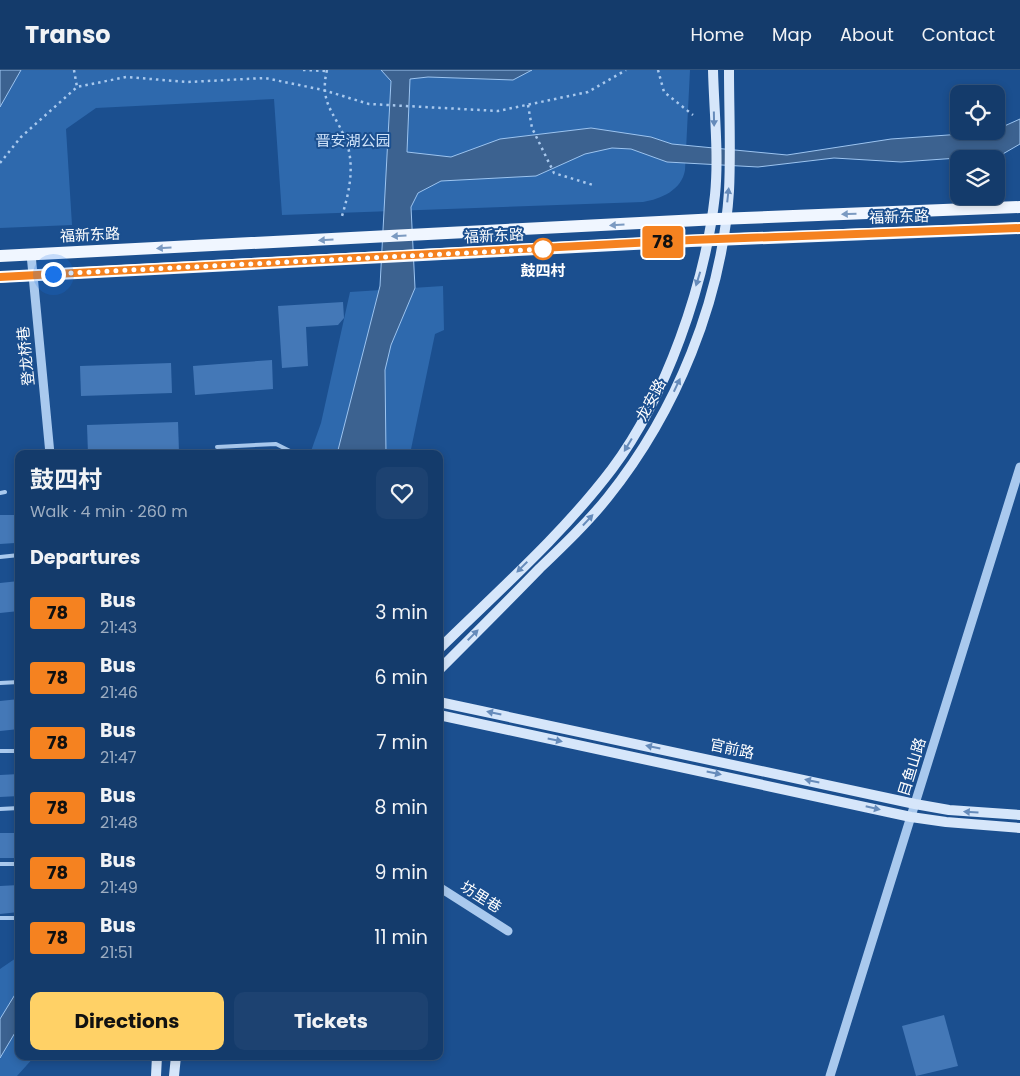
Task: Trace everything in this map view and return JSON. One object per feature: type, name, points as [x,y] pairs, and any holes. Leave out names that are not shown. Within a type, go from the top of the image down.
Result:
[{"type":"main road","name":"龙安路","points":[[443,645],[564,526],[597,488],[625,450],[657,391],[684,327],[704,263],[711,220],[716,167],[713,70]]},
{"type":"main road","name":"龙安路","points":[[443,666],[586,522],[607,498],[636,459],[662,416],[695,343],[713,282],[722,240],[729,192],[729,70]]},
{"type":"main road","name":"福新东路","points":[[0,256],[725,219],[1020,207]]},
{"type":"main road","name":"福新东路","points":[[0,277],[708,240],[1020,228]]},
{"type":"main road","name":"官前路","points":[[443,703],[915,804],[949,810],[1020,815]]},
{"type":"main road","name":"官前路","points":[[443,716],[911,817],[1020,828]]},
{"type":"main road","points":[[156,1076],[158,1060]]},
{"type":"main road","points":[[174,1076],[176,1060]]},
{"type":"street","name":"登龙桥巷","points":[[31,254],[50,450]]},
{"type":"street","name":"目鱼山路","points":[[830,1076],[915,804],[1016,496],[1020,467]]},
{"type":"street","name":"坊里巷","points":[[443,890],[508,931]]},
{"type":"lane","points":[[217,447],[276,444],[288,450]]},
{"type":"lane","points":[[0,557],[15,555]]},
{"type":"lane","points":[[0,683],[15,682]]},
{"type":"lane","points":[[0,752],[15,751]]},
{"type":"lane","points":[[0,809],[15,808]]},
{"type":"lane","points":[[0,864],[15,864]]},
{"type":"lane","points":[[0,918],[15,918]]},
{"type":"path","points":[[74,70],[77,87]]},
{"type":"path","points":[[303,70],[327,70],[323,90],[350,156],[350,188],[342,216]]},
{"type":"path","points":[[0,163],[21,137],[77,87],[126,77],[188,82],[264,78],[323,90],[369,104],[427,105],[498,111],[588,92],[626,70]]},
{"type":"path","points":[[658,70],[664,92],[692,116]]},
{"type":"path","points":[[528,105],[532,128],[554,173],[593,185]]},
{"type":"green space","name":"晋安湖公园","points":[[0,70],[690,70],[685,170],[680,183],[670,192],[657,199],[643,202],[282,215],[274,99],[96,108],[66,129],[72,225],[0,228]]},
{"type":"green space","points":[[443,286],[444,330],[435,334],[411,450],[311,450],[321,423],[350,292]]},
{"type":"green space","points":[[15,959],[15,1060],[31,1060],[17,1076],[0,1076],[0,969]]},
{"type":"shaded area","points":[[0,70],[21,70],[0,107]]},
{"type":"shaded area","points":[[381,70],[532,70],[513,80],[428,77],[410,79],[407,152],[451,157],[500,139],[591,128],[651,137],[672,144],[787,155],[891,139],[950,135],[950,140],[1005,140],[1005,126],[1020,119],[1020,144],[1005,153],[1005,150],[950,150],[950,159],[901,162],[834,158],[758,167],[667,162],[631,149],[612,148],[585,154],[536,176],[441,181],[418,193],[411,207],[415,288],[391,345],[385,370],[386,450],[338,450],[380,286],[391,81]]},
{"type":"shaded area","points":[[15,995],[15,1033],[0,1058],[0,1019]]},
{"type":"building","points":[[343,302],[344,318],[338,325],[306,327],[308,366],[282,368],[278,306]]},
{"type":"building","points":[[272,360],[273,389],[195,395],[193,366]]},
{"type":"building","points":[[171,363],[172,393],[81,396],[80,366]]},
{"type":"building","points":[[178,422],[179,450],[88,450],[87,425]]},
{"type":"building","points":[[0,515],[14,515],[15,543],[0,544]]},
{"type":"building","points":[[15,581],[15,611],[0,613],[0,583]]},
{"type":"building","points":[[15,699],[15,729],[0,731],[0,701]]},
{"type":"building","points":[[15,774],[15,796],[0,797],[0,775]]},
{"type":"building","points":[[0,833],[15,833],[15,858],[0,858]]},
{"type":"building","points":[[15,885],[15,912],[0,914],[0,886]]},
{"type":"building","points":[[944,1015],[958,1066],[916,1076],[902,1026]]},
{"type":"bus line","name":"78","points":[[0,277],[421,256],[691,240],[1020,228]]},
{"type":"place","name":"鼓四村","points":[[543,249]]},
{"type":"route","points":[[53,274],[543,249]]}]
